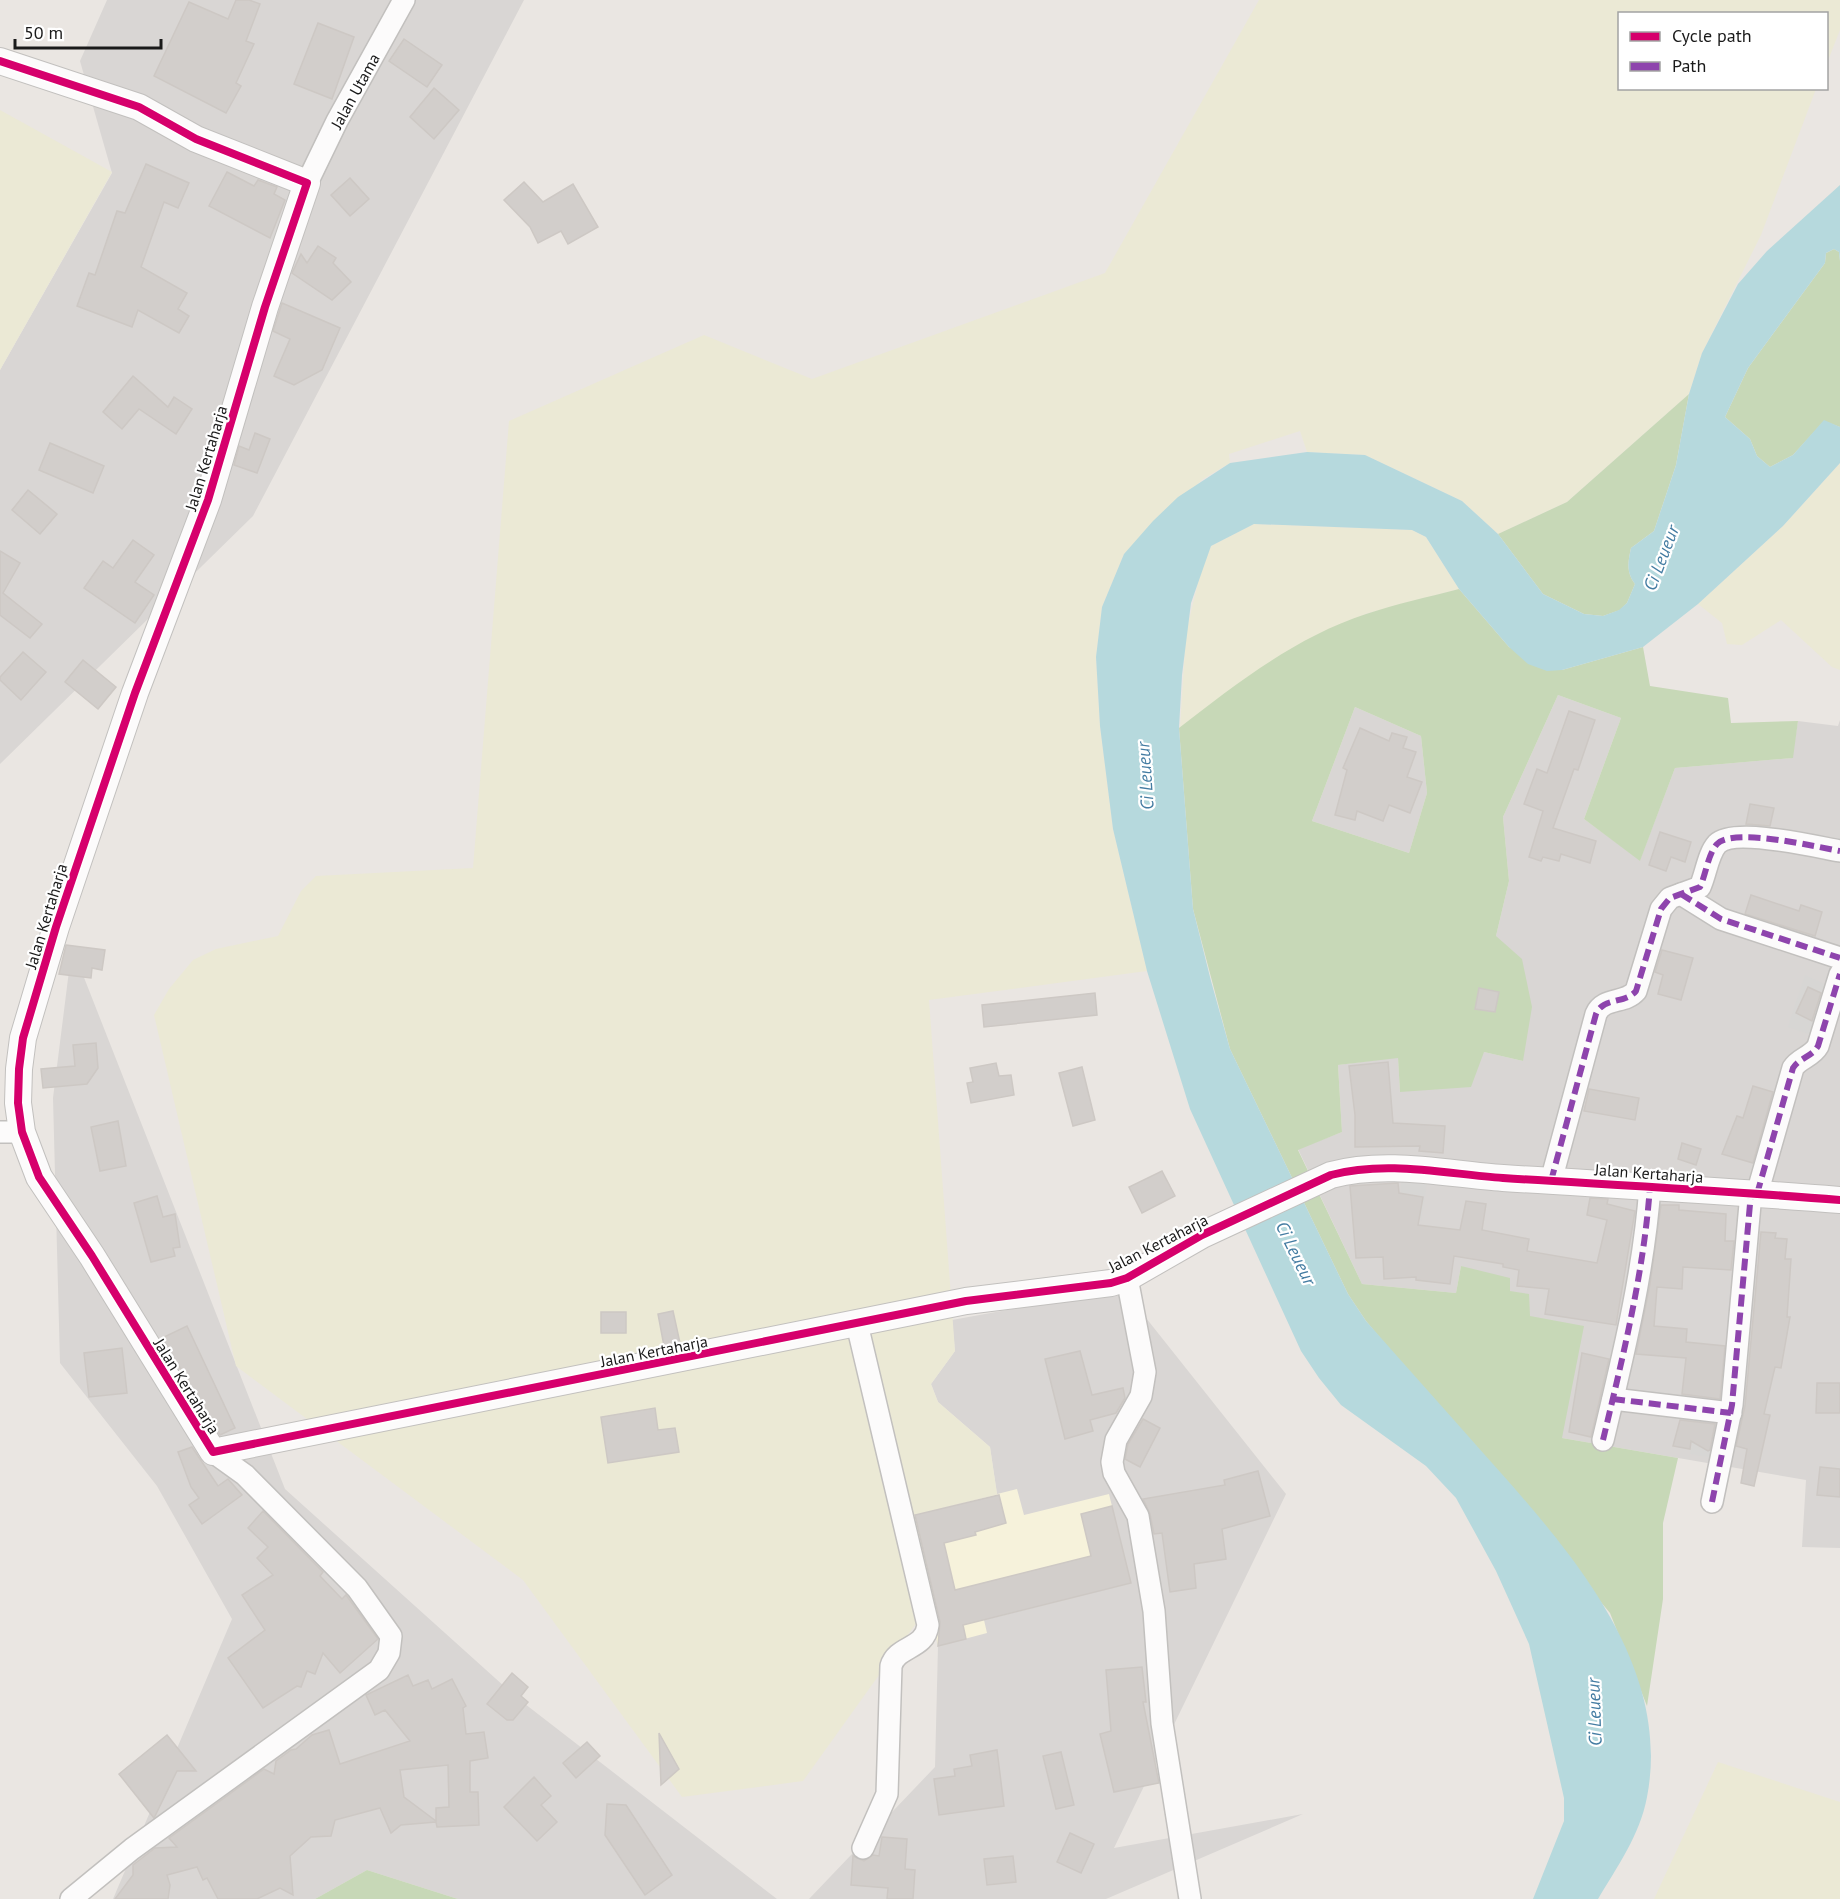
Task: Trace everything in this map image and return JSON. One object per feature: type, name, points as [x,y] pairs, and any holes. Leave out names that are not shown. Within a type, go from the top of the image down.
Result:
[{"type":"street","name":"Jalan Utama","points":[[307,183],[337,121],[404,0]]},
{"type":"street","points":[[0,61],[139,107],[196,139],[307,183]]},
{"type":"street","name":"Jalan Kertaharja","points":[[307,183],[265,307],[208,500],[135,693],[56,927],[23,1038],[18,1103],[11,1132],[92,1256],[213,1452],[966,1301],[1111,1283],[1127,1278],[1202,1235],[1331,1175],[1353,1169],[1390,1168],[1840,1200]]},
{"type":"street","points":[[1551,1181],[1598,1010],[1603,1004],[1635,993],[1661,909],[1670,898],[1700,886],[1715,848],[1722,841],[1768,837],[1840,851]]},
{"type":"street","points":[[1681,894],[1716,917],[1840,958]]},
{"type":"street","points":[[1712,1502],[1731,1413],[1754,1194],[1793,1068],[1800,1060],[1812,1054],[1818,1046],[1840,974]]},
{"type":"street","points":[[1603,1440],[1640,1271],[1650,1186]]},
{"type":"street","points":[[1127,1278],[1143,1354],[1144,1384],[1116,1440],[1112,1461],[1114,1473],[1138,1516],[1154,1611],[1162,1723],[1190,1899]]},
{"type":"street","points":[[857,1324],[928,1625],[924,1638],[914,1647],[897,1655],[891,1666],[888,1789],[863,1848]]},
{"type":"street","points":[[1613,1398],[1731,1413]]},
{"type":"street","points":[[71,1899],[141,1843],[379,1670],[389,1653],[391,1636],[357,1588],[245,1475],[213,1452]]},
{"type":"shaded area","points":[[107,0],[524,0],[253,516],[0,764],[0,370],[112,173],[80,61]]},
{"type":"shaded area","points":[[1259,0],[1840,0],[1840,30],[1828,60],[1828,12],[1618,12],[1618,90],[1816,90],[1761,235],[1702,353],[1689,394],[1567,502],[1498,534],[1462,501],[1365,455],[1307,452],[1300,431],[1229,454],[1230,463],[1203,479],[1124,554],[1102,607],[1096,657],[1100,726],[1113,829],[1147,971],[929,1000],[955,1351],[931,1384],[938,1402],[990,1447],[997,1494],[906,1517],[920,1618],[803,1781],[682,1797],[523,1580],[236,1366],[154,1015],[169,989],[193,960],[216,949],[278,936],[301,891],[316,876],[473,868],[509,421],[704,335],[812,379],[1105,273]]},
{"type":"shaded area","points":[[0,110],[112,172],[0,370]]},
{"type":"shaded area","points":[[1840,463],[1840,670],[1832,667],[1781,620],[1742,645],[1727,644],[1722,623],[1698,604],[1783,526]]},
{"type":"shaded area","points":[[1254,524],[1412,530],[1426,537],[1459,589],[1365,614],[1180,728],[1186,633],[1200,574],[1211,546]]},
{"type":"shaded area","points":[[1558,695],[1621,718],[1584,819],[1640,860],[1675,768],[1792,758],[1798,721],[1838,726],[1840,720],[1840,1548],[1802,1547],[1806,1480],[1562,1438],[1530,1316],[1510,1291],[1461,1266],[1456,1293],[1362,1284],[1298,1149],[1342,1132],[1338,1065],[1398,1057],[1400,1092],[1484,1052],[1523,1061],[1496,936],[1509,881],[1503,817]]},
{"type":"shaded area","points":[[1355,707],[1421,736],[1427,793],[1409,853],[1312,821]]},
{"type":"shaded area","points":[[72,947],[285,1489],[516,1697],[777,1899],[458,1899],[367,1870],[315,1899],[113,1899],[232,1619],[157,1486],[60,1363],[53,1098]]},
{"type":"shaded area","points":[[1805,975],[1833,988],[1817,1037],[1788,1027]]},
{"type":"shaded area","points":[[1401,1177],[1428,1177],[1421,1221],[1401,1217]]},
{"type":"shaded area","points":[[1123,1289],[1286,1494],[1114,1848],[1303,1814],[1106,1899],[809,1899],[935,1767],[938,1646],[906,1517],[997,1494],[990,1447],[938,1402],[931,1384],[955,1351],[952,1320]]},
{"type":"shaded area","points":[[1698,1413],[1728,1417],[1719,1459],[1690,1454]]},
{"type":"shaded area","points":[[1017,1489],[1024,1515],[1109,1494],[1131,1583],[984,1620],[987,1633],[938,1646],[906,1517]]},
{"type":"shaded area","points":[[1718,1762],[1840,1802],[1840,1899],[1654,1899]]},
{"type":"green space","points":[[1834,249],[1839,252],[1840,261],[1840,427],[1824,421],[1793,455],[1770,467],[1757,456],[1750,439],[1725,417],[1748,368],[1825,263],[1826,253]]},
{"type":"green space","points":[[1689,394],[1676,465],[1654,531],[1631,548],[1628,567],[1635,584],[1627,603],[1620,610],[1603,616],[1584,614],[1543,594],[1498,534],[1567,502]]},
{"type":"green space","points":[[1459,589],[1509,647],[1562,670],[1643,647],[1650,686],[1728,698],[1731,723],[1798,721],[1793,758],[1675,768],[1640,861],[1584,819],[1621,718],[1558,695],[1503,817],[1509,881],[1496,936],[1522,959],[1532,1007],[1523,1061],[1484,1052],[1471,1087],[1400,1092],[1398,1058],[1338,1065],[1342,1132],[1298,1150],[1362,1284],[1456,1293],[1461,1266],[1510,1278],[1510,1291],[1529,1294],[1530,1316],[1584,1326],[1562,1438],[1678,1458],[1663,1523],[1663,1599],[1647,1706],[1610,1613],[1366,1321],[1348,1294],[1230,1049],[1193,909],[1179,728],[1245,678],[1315,635],[1366,614]],"holes":[[[1355,707],[1421,736],[1427,793],[1409,853],[1312,821]]]},
{"type":"green space","points":[[367,1870],[458,1899],[315,1899]]},
{"type":"water","name":"Ci Leueur","points":[[1840,185],[1840,261],[1839,252],[1834,249],[1826,253],[1825,263],[1748,368],[1725,417],[1750,439],[1757,456],[1770,467],[1793,455],[1824,420],[1840,427],[1840,463],[1783,526],[1698,604],[1643,647],[1562,670],[1547,671],[1528,664],[1509,647],[1459,589],[1426,537],[1412,530],[1254,524],[1211,546],[1191,603],[1182,675],[1179,728],[1193,909],[1230,1049],[1348,1294],[1366,1321],[1516,1490],[1578,1568],[1606,1610],[1628,1654],[1644,1700],[1651,1748],[1647,1797],[1644,1811],[1627,1850],[1598,1899],[1533,1899],[1564,1821],[1564,1798],[1529,1644],[1496,1571],[1456,1498],[1426,1466],[1341,1405],[1301,1351],[1190,1109],[1147,971],[1113,829],[1100,726],[1096,657],[1102,607],[1124,554],[1178,497],[1230,463],[1307,452],[1365,455],[1462,501],[1498,534],[1543,594],[1584,614],[1603,616],[1619,610],[1627,603],[1635,584],[1628,567],[1631,548],[1654,531],[1676,465],[1689,394],[1702,353],[1738,284],[1767,251]]},
{"type":"building","points":[[236,0],[249,0],[260,4],[246,41],[254,44],[236,83],[241,86],[226,113],[154,76],[189,2],[228,19]]},
{"type":"building","points":[[318,23],[354,37],[332,99],[294,84]]},
{"type":"building","points":[[404,39],[442,65],[427,87],[389,61]]},
{"type":"building","points":[[434,88],[459,110],[434,139],[410,117]]},
{"type":"building","points":[[146,164],[189,183],[178,208],[164,202],[141,267],[187,293],[178,309],[189,316],[179,333],[138,310],[132,327],[77,306],[89,273],[95,275],[117,211],[125,213]]},
{"type":"building","points":[[227,172],[254,186],[258,180],[277,187],[274,194],[285,200],[270,238],[209,206]]},
{"type":"building","points":[[350,178],[369,199],[350,216],[331,195]]},
{"type":"building","points":[[524,182],[543,202],[573,184],[598,227],[568,244],[561,231],[538,243],[530,227],[504,200]]},
{"type":"building","points":[[318,246],[336,258],[333,263],[351,282],[332,300],[292,273],[301,254],[307,263]]},
{"type":"building","points":[[282,303],[340,328],[322,370],[294,385],[274,376],[290,339],[273,331]]},
{"type":"building","points":[[133,376],[168,407],[174,397],[192,409],[176,434],[139,409],[122,429],[103,412]]},
{"type":"building","points":[[255,433],[270,439],[257,473],[234,465],[239,446],[249,450]]},
{"type":"building","points":[[50,443],[104,466],[93,493],[39,470]]},
{"type":"building","points":[[28,490],[57,514],[40,534],[12,510]]},
{"type":"building","points":[[133,540],[154,555],[135,582],[154,595],[135,623],[84,588],[103,561],[113,568]]},
{"type":"building","points":[[0,551],[20,563],[3,593],[42,624],[30,638],[0,615]]},
{"type":"building","points":[[23,652],[46,672],[21,700],[0,680],[0,677]]},
{"type":"building","points":[[83,660],[116,687],[98,709],[65,682]]},
{"type":"building","points":[[1569,711],[1595,720],[1578,770],[1574,769],[1553,828],[1596,841],[1590,863],[1561,854],[1559,861],[1543,857],[1541,861],[1529,857],[1543,811],[1524,804],[1537,769],[1547,773]]},
{"type":"building","points":[[1360,728],[1389,741],[1392,733],[1407,737],[1403,748],[1416,752],[1407,777],[1422,782],[1410,813],[1389,805],[1383,821],[1357,811],[1355,820],[1335,815],[1347,770],[1343,768]]},
{"type":"building","points":[[1750,804],[1774,808],[1770,826],[1746,824]]},
{"type":"building","points":[[1660,832],[1691,842],[1685,862],[1671,857],[1666,871],[1649,865]]},
{"type":"building","points":[[1751,895],[1799,911],[1801,905],[1822,912],[1815,936],[1745,914]]},
{"type":"building","points":[[66,945],[105,950],[102,970],[92,968],[91,978],[59,974]]},
{"type":"building","points":[[1662,950],[1693,958],[1681,1000],[1658,994],[1663,975],[1655,972]]},
{"type":"building","points":[[1808,987],[1821,993],[1812,1021],[1796,1013]]},
{"type":"building","points":[[1479,988],[1499,992],[1495,1012],[1475,1009]]},
{"type":"building","points":[[1095,993],[1097,1015],[984,1027],[982,1005]]},
{"type":"building","points":[[96,1043],[98,1068],[87,1084],[43,1088],[41,1069],[75,1066],[73,1045]]},
{"type":"building","points":[[1388,1062],[1393,1123],[1445,1126],[1443,1153],[1419,1151],[1420,1146],[1355,1147],[1355,1115],[1349,1066]]},
{"type":"building","points":[[996,1063],[999,1076],[1011,1075],[1014,1095],[971,1103],[967,1083],[973,1082],[970,1068]]},
{"type":"building","points":[[1082,1067],[1095,1120],[1073,1126],[1059,1073]]},
{"type":"building","points":[[1753,1086],[1773,1092],[1753,1163],[1722,1154],[1737,1116],[1743,1118]]},
{"type":"building","points":[[1589,1089],[1639,1098],[1635,1120],[1584,1111]]},
{"type":"building","points":[[118,1121],[126,1166],[100,1171],[91,1127]]},
{"type":"building","points":[[1682,1143],[1701,1149],[1696,1165],[1678,1159]]},
{"type":"building","points":[[1162,1171],[1175,1196],[1142,1213],[1129,1187]]},
{"type":"building","points":[[1398,1183],[1399,1193],[1423,1197],[1418,1225],[1460,1230],[1466,1201],[1486,1204],[1482,1230],[1529,1239],[1527,1251],[1597,1263],[1607,1220],[1587,1215],[1590,1198],[1608,1199],[1607,1204],[1635,1211],[1616,1325],[1545,1314],[1549,1289],[1517,1286],[1519,1270],[1503,1267],[1503,1264],[1454,1256],[1450,1284],[1416,1280],[1416,1277],[1384,1279],[1383,1257],[1356,1258],[1350,1186]]},
{"type":"building","points":[[157,1196],[163,1217],[175,1214],[180,1247],[173,1248],[175,1256],[151,1262],[134,1203]]},
{"type":"building","points":[[1661,1205],[1679,1205],[1679,1210],[1726,1214],[1725,1241],[1734,1241],[1731,1270],[1683,1267],[1682,1289],[1657,1287],[1654,1326],[1687,1329],[1686,1342],[1725,1346],[1720,1399],[1682,1394],[1686,1358],[1636,1354],[1650,1284]]},
{"type":"building","points":[[1761,1232],[1776,1233],[1775,1238],[1787,1239],[1785,1259],[1791,1259],[1787,1317],[1790,1317],[1781,1368],[1775,1367],[1764,1414],[1770,1415],[1754,1486],[1741,1483],[1747,1449],[1736,1446],[1745,1406]]},
{"type":"building","points":[[673,1311],[680,1343],[664,1346],[658,1314]]},
{"type":"building","points":[[601,1312],[626,1312],[626,1333],[601,1333]]},
{"type":"building","points":[[187,1326],[235,1428],[220,1435],[162,1338]]},
{"type":"building","points":[[122,1348],[127,1393],[89,1397],[84,1353]]},
{"type":"building","points":[[1080,1351],[1092,1395],[1123,1388],[1125,1398],[1116,1413],[1090,1420],[1093,1431],[1065,1439],[1045,1359]]},
{"type":"building","points":[[1582,1353],[1609,1359],[1591,1437],[1569,1432]]},
{"type":"building","points":[[1817,1383],[1840,1383],[1840,1413],[1816,1413]]},
{"type":"building","points":[[655,1408],[658,1430],[675,1428],[679,1452],[608,1463],[601,1417]]},
{"type":"building","points":[[1143,1419],[1160,1428],[1140,1467],[1125,1459],[1128,1444]]},
{"type":"building","points":[[1680,1420],[1715,1424],[1710,1450],[1691,1441],[1690,1449],[1673,1446]]},
{"type":"building","points":[[192,1447],[218,1486],[228,1479],[242,1495],[202,1524],[189,1505],[199,1498],[191,1487],[178,1452]]},
{"type":"building","points":[[1820,1467],[1840,1469],[1840,1497],[1817,1495]]},
{"type":"building","points":[[1258,1471],[1270,1516],[1222,1529],[1226,1559],[1194,1564],[1196,1588],[1170,1592],[1162,1533],[1154,1534],[1150,1514],[1143,1499],[1225,1485],[1224,1480]]},
{"type":"building","points":[[999,1495],[1006,1523],[975,1532],[976,1535],[944,1543],[955,1590],[1091,1556],[1081,1514],[1112,1506],[1131,1583],[963,1625],[966,1639],[938,1646],[940,1622],[915,1515]]},
{"type":"building","points":[[263,1511],[323,1572],[320,1576],[342,1599],[346,1595],[378,1639],[340,1673],[323,1653],[315,1674],[307,1671],[301,1687],[297,1686],[263,1708],[228,1658],[265,1630],[242,1595],[273,1575],[257,1558],[268,1547],[248,1528]]},
{"type":"building","points":[[1142,1667],[1146,1702],[1143,1702],[1159,1783],[1114,1792],[1100,1734],[1111,1731],[1106,1670]]},
{"type":"building","points":[[512,1673],[528,1687],[521,1696],[528,1702],[513,1720],[507,1720],[487,1704]]},
{"type":"building","points":[[408,1675],[413,1686],[428,1680],[432,1689],[452,1679],[466,1706],[463,1708],[466,1734],[484,1732],[488,1758],[470,1761],[470,1792],[478,1792],[479,1825],[437,1827],[436,1822],[401,1825],[391,1833],[380,1808],[335,1820],[331,1836],[311,1837],[290,1856],[293,1895],[280,1888],[257,1899],[218,1899],[207,1878],[203,1880],[197,1867],[167,1875],[170,1885],[168,1899],[115,1899],[133,1875],[133,1865],[155,1848],[177,1847],[169,1838],[264,1769],[274,1774],[276,1761],[296,1749],[312,1735],[329,1730],[340,1764],[410,1741],[385,1710],[375,1715],[366,1695]],"holes":[[[448,1765],[449,1807],[436,1808],[436,1821],[404,1797],[400,1770]]]},
{"type":"building","points":[[659,1733],[679,1769],[661,1785]]},
{"type":"building","points":[[167,1735],[196,1771],[177,1771],[154,1818],[119,1774]]},
{"type":"building","points":[[587,1742],[600,1756],[576,1778],[563,1763]]},
{"type":"building","points":[[997,1750],[1004,1806],[939,1815],[934,1779],[955,1776],[954,1769],[972,1766],[970,1755]]},
{"type":"building","points":[[1061,1752],[1074,1805],[1056,1809],[1043,1756]]},
{"type":"building","points":[[534,1777],[551,1796],[541,1805],[557,1822],[537,1841],[504,1807]]},
{"type":"building","points":[[607,1804],[626,1805],[672,1875],[645,1895],[605,1835]]},
{"type":"building","points":[[1070,1833],[1094,1844],[1081,1873],[1057,1862]]},
{"type":"building","points":[[882,1837],[907,1839],[905,1869],[915,1870],[913,1899],[887,1899],[888,1888],[851,1885],[853,1856],[864,1861],[873,1855],[879,1856]]},
{"type":"building","points":[[1013,1856],[1016,1882],[987,1885],[984,1859]]},
{"type":"marked path","points":[[1551,1181],[1596,1014],[1604,1005],[1626,998],[1636,991],[1661,909],[1670,898],[1700,887],[1711,853],[1717,844],[1726,839],[1740,837],[1776,840],[1840,851]]},
{"type":"marked path","points":[[1681,894],[1721,919],[1840,958]]},
{"type":"marked path","points":[[1757,1194],[1793,1068],[1818,1046],[1840,974]]},
{"type":"marked path","points":[[1603,1440],[1638,1282],[1650,1186]]},
{"type":"marked path","points":[[1712,1502],[1732,1405],[1751,1193]]},
{"type":"marked path","points":[[1613,1399],[1731,1413]]},
{"type":"cycle path","points":[[0,61],[139,107],[196,139],[307,183],[265,307],[208,500],[135,693],[56,927],[23,1038],[19,1069],[18,1103],[22,1132],[39,1177],[92,1256],[213,1452],[966,1301],[1111,1283],[1127,1278],[1202,1235],[1331,1175],[1352,1171],[1417,1169],[1503,1178],[1840,1200]]}]
